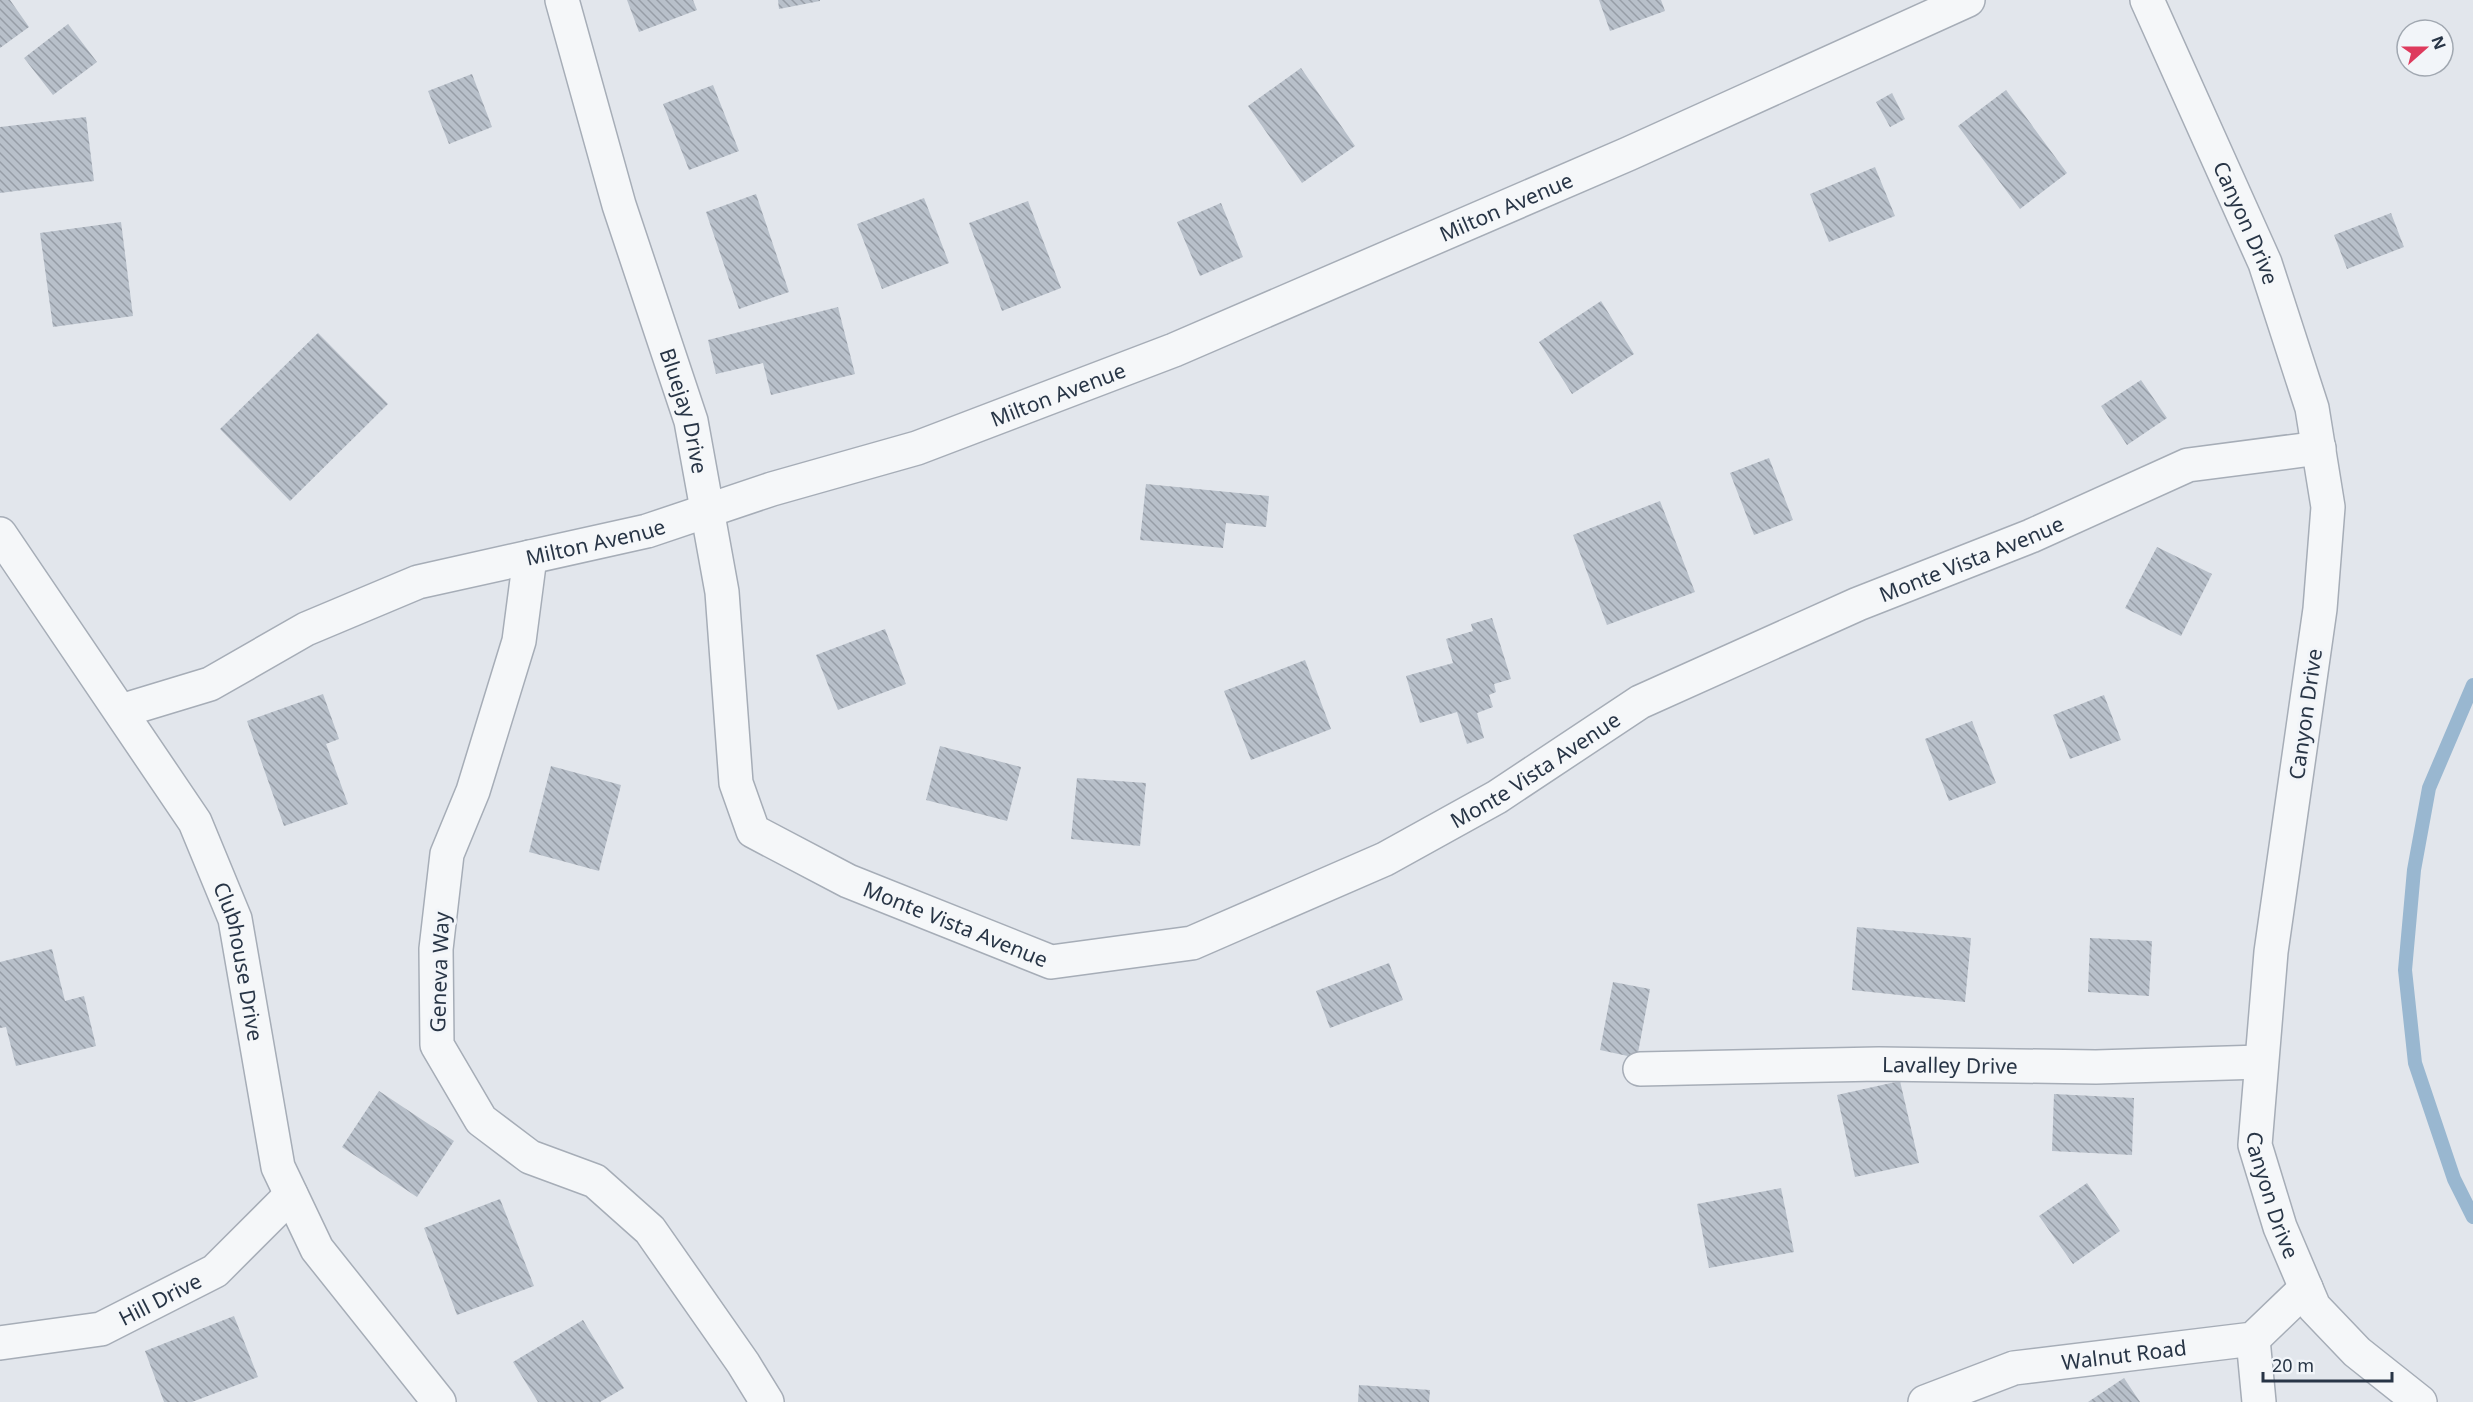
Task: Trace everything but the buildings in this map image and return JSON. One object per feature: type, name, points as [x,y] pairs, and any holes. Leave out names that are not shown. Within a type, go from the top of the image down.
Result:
[{"type":"street","name":"Bluejay Drive","points":[[562,0],[619,205],[691,421],[722,592],[736,783],[753,831]]},
{"type":"street","name":"Milton Avenue","points":[[121,711],[210,684],[306,629],[418,582],[646,531],[772,489],[917,448],[1174,350],[1628,154],[1968,0]]},
{"type":"street","name":"Canyon Drive","points":[[2147,0],[2265,263],[2312,408],[2328,507],[2320,609],[2271,952],[2255,1145],[2280,1227],[2314,1307],[2357,1352],[2420,1402]]},
{"type":"street","name":"Monte Vista Avenue","points":[[753,831],[848,881],[1052,962],[1192,943],[1385,859],[1497,797],[1640,702],[1858,604],[2031,536],[2188,465],[2319,448]]},
{"type":"street","name":"Clubhouse Drive","points":[[0,534],[195,822],[235,919],[278,1167],[318,1249],[439,1402]]},
{"type":"street","name":"Geneva Way","points":[[530,557],[519,641],[473,791],[447,854],[436,949],[437,1045],[481,1119],[530,1157],[595,1181],[650,1230],[743,1363],[767,1402]]},
{"type":"street","name":"Lavalley Drive","points":[[1640,1069],[1879,1064],[2096,1067],[2261,1062]]},
{"type":"street","name":"Hill Drive","points":[[0,1343],[101,1329],[215,1271],[291,1195]]},
{"type":"street","points":[[2259,1402],[2253,1339],[2306,1288]]},
{"type":"street","name":"Walnut Road","points":[[1925,1402],[2014,1368],[2253,1339]]},
{"type":"waterway","points":[[2473,685],[2429,788],[2414,870],[2405,970],[2415,1063],[2454,1179],[2473,1217]]}]
